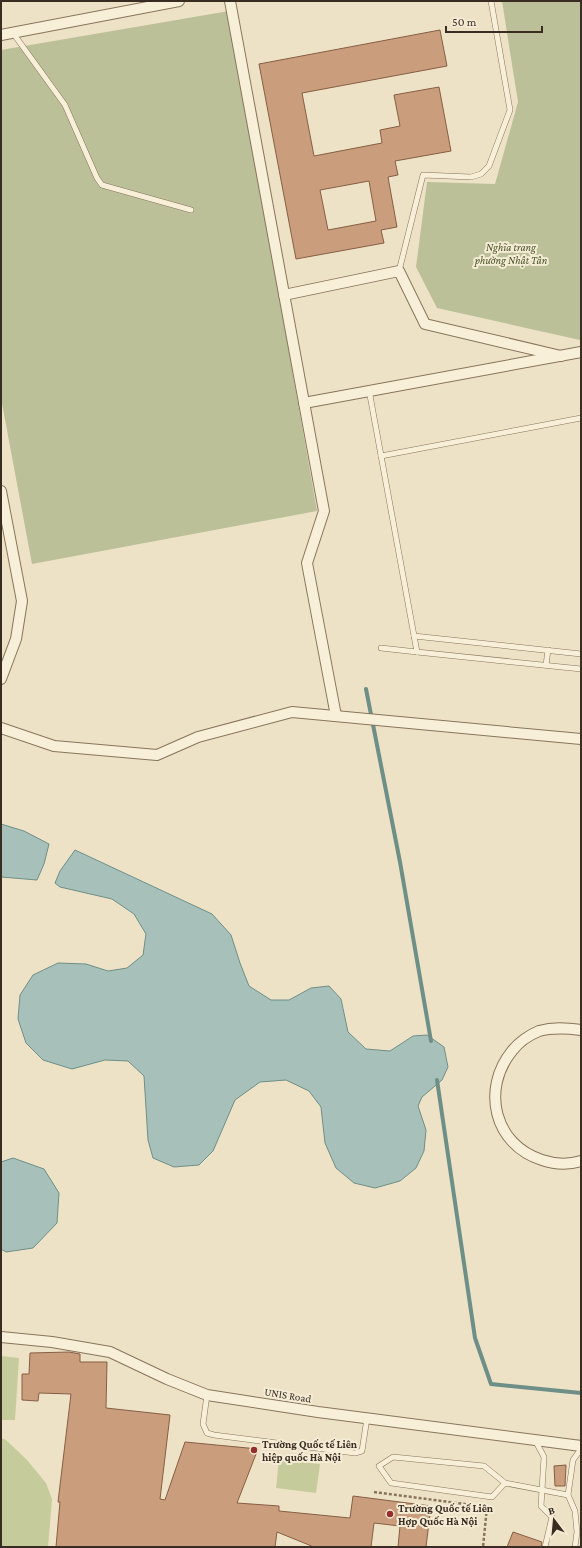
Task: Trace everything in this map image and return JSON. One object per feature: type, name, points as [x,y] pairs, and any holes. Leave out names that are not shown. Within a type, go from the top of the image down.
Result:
[{"type":"street","points":[[1,35],[179,1]]},
{"type":"street","points":[[230,1],[324,511],[307,563],[336,716]]},
{"type":"street","points":[[284,295],[399,271],[425,324],[561,356]]},
{"type":"street","points":[[304,403],[581,352]]},
{"type":"street","points":[[1,491],[22,601],[16,639],[1,679]]},
{"type":"street","points":[[1,728],[54,746],[157,755],[198,737],[292,712],[581,739]]},
{"type":"street","points":[[581,1030],[561,1027],[538,1032],[518,1044],[503,1062],[495,1084],[495,1107],[502,1128],[515,1145],[533,1157],[554,1163],[575,1163],[581,1161]]},
{"type":"street","name":"UNIS Road","points":[[1,1337],[52,1342],[110,1352],[167,1379],[208,1395],[535,1440],[581,1448]]},
{"type":"lane","points":[[399,271],[424,175],[471,177],[481,174],[489,166],[510,110],[492,1]]},
{"type":"lane","points":[[13,33],[65,105],[97,178],[102,185],[191,210]]},
{"type":"lane","points":[[369,390],[417,652]]},
{"type":"lane","points":[[381,456],[581,418]]},
{"type":"lane","points":[[414,636],[581,654]]},
{"type":"lane","points":[[381,648],[581,669]]},
{"type":"lane","points":[[546,665],[548,650]]},
{"type":"lane","points":[[208,1395],[203,1424],[207,1433],[214,1435],[354,1453],[362,1451],[364,1446],[367,1418]]},
{"type":"lane","points":[[535,1440],[544,1457],[541,1506],[552,1517],[545,1547]]},
{"type":"lane","points":[[575,1547],[577,1532],[575,1511],[568,1495],[573,1460],[581,1448]]},
{"type":"lane","points":[[505,1483],[492,1497],[484,1496],[391,1483],[380,1466],[393,1457],[484,1466],[505,1483],[568,1495]]},
{"type":"path","points":[[374,1492],[487,1507],[482,1547]]},
{"type":"green space","name":"Nghĩa trang phường Nhật Tân","points":[[502,1],[581,1],[580,340],[437,308],[416,267],[427,182],[495,184],[518,102]]},
{"type":"green space","points":[[229,11],[317,511],[32,564],[1,398],[1,50]]},
{"type":"green space","points":[[1,1356],[19,1358],[15,1420],[1,1420]]},
{"type":"green space","points":[[1,1438],[6,1440],[27,1460],[46,1483],[52,1499],[48,1547],[1,1547]]},
{"type":"green space","points":[[279,1460],[320,1464],[316,1493],[276,1488]]},
{"type":"water","points":[[1,824],[24,831],[49,844],[44,864],[37,880],[1,877]]},
{"type":"water","points":[[75,850],[212,914],[231,935],[249,986],[271,1000],[289,1000],[311,988],[329,986],[341,999],[348,1032],[366,1049],[390,1051],[413,1036],[427,1035],[444,1047],[448,1067],[442,1080],[422,1097],[418,1106],[426,1130],[424,1151],[416,1168],[400,1181],[375,1188],[354,1183],[336,1168],[325,1143],[321,1107],[309,1091],[286,1080],[260,1082],[235,1100],[213,1151],[199,1165],[174,1167],[153,1158],[148,1140],[144,1076],[128,1061],[105,1060],[72,1069],[43,1060],[26,1043],[18,1019],[20,995],[33,975],[58,963],[86,964],[108,971],[127,968],[143,955],[146,934],[134,914],[112,899],[60,887],[55,883],[60,871]]},
{"type":"water","points":[[13,1158],[44,1169],[59,1193],[57,1223],[33,1248],[6,1252],[1,1249],[1,1162]]},
{"type":"building","points":[[440,30],[447,66],[302,93],[314,156],[382,143],[380,130],[400,126],[394,95],[439,87],[451,151],[395,161],[398,175],[388,177],[397,227],[381,230],[384,243],[296,259],[259,64]],"holes":[[[369,181],[376,221],[328,230],[320,190]]]},
{"type":"building","points":[[69,1352],[80,1354],[80,1362],[107,1362],[106,1408],[170,1415],[160,1499],[165,1500],[185,1442],[258,1449],[237,1503],[279,1506],[279,1511],[350,1518],[353,1496],[431,1506],[426,1547],[398,1547],[400,1526],[374,1523],[371,1547],[314,1547],[277,1532],[275,1547],[56,1547],[60,1502],[58,1502],[71,1394],[39,1393],[38,1401],[22,1400],[22,1374],[29,1374],[30,1353]]},
{"type":"building","points":[[566,1465],[565,1486],[555,1486],[554,1466]]},
{"type":"building","points":[[513,1532],[542,1542],[541,1547],[507,1547]]},
{"type":"waterway","points":[[366,689],[400,862],[431,1041]]},
{"type":"waterway","points":[[437,1080],[475,1338],[491,1384],[581,1393]]},
{"type":"place","name":"Trường Quốc tế Liên hiệp quốc Hà Nội","points":[[254,1450]]},
{"type":"place","name":"Trường Quốc tế Liên Hợp Quốc Hà Nội","points":[[390,1514]]}]
